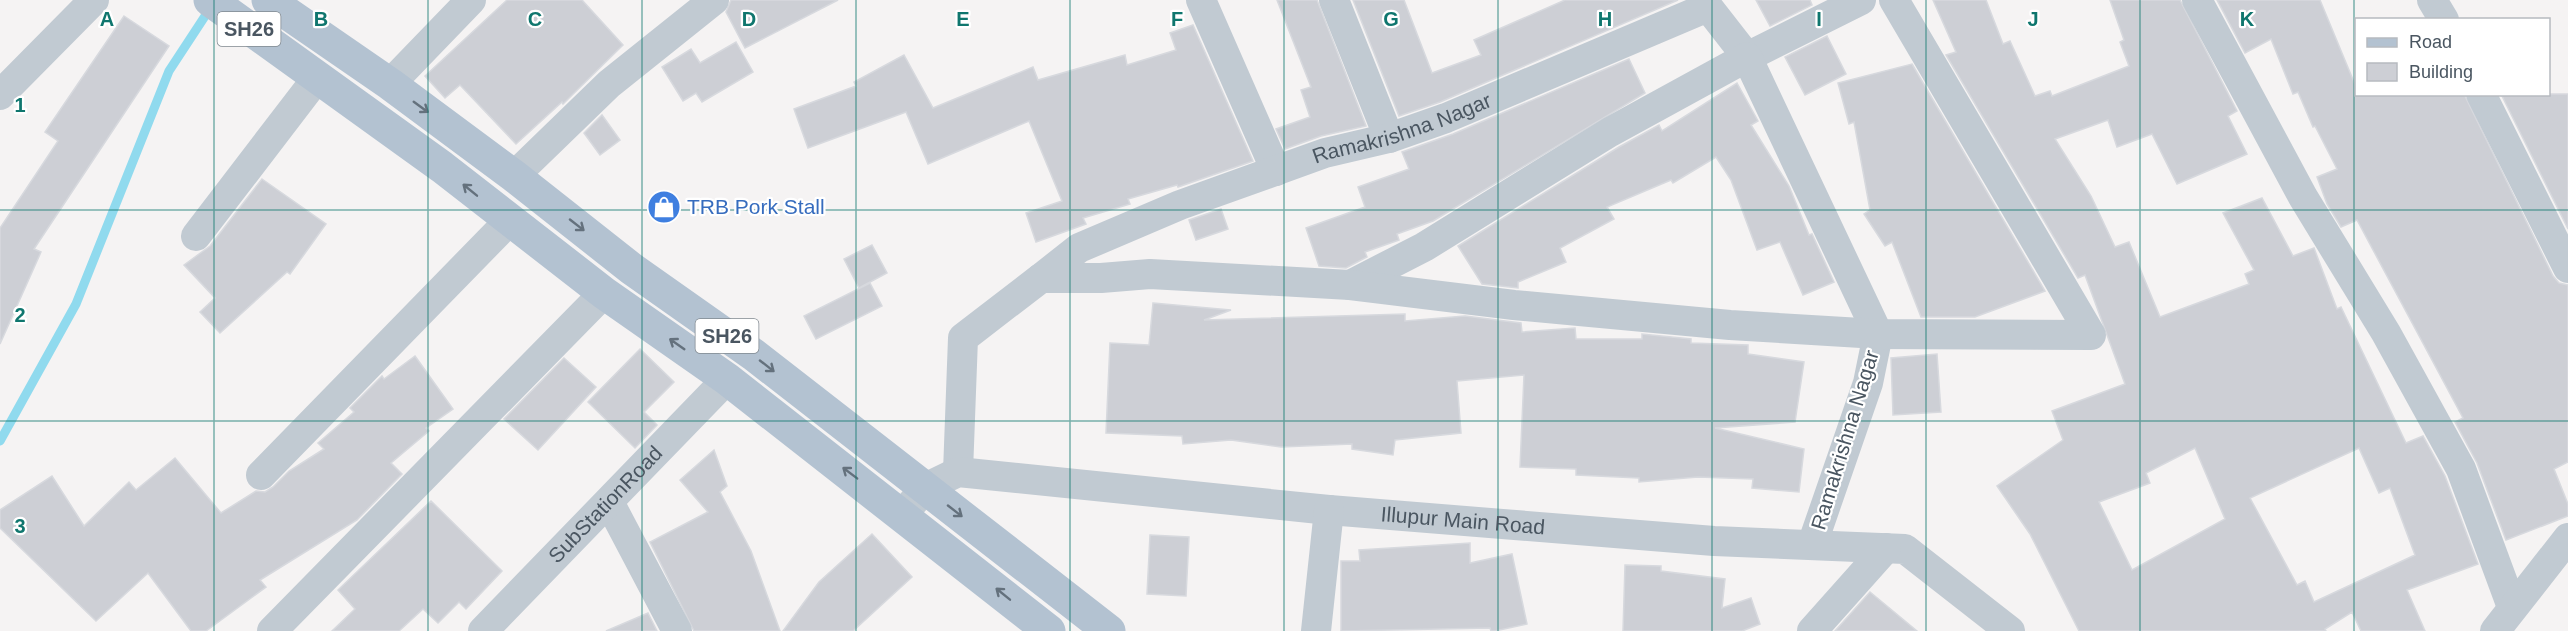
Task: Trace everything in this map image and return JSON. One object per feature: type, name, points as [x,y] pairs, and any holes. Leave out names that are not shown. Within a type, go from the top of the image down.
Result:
[{"type":"main road","name":"SH26","points":[[210,0],[442,167],[604,293],[727,379],[903,514],[1049,631]]},
{"type":"main road","name":"SH26","points":[[268,0],[390,84],[514,176],[632,269],[754,355],[1109,631]]},
{"type":"street","points":[[0,95],[94,0]]},
{"type":"street","points":[[390,84],[471,0]]},
{"type":"street","points":[[514,176],[609,84],[714,0]]},
{"type":"street","points":[[1201,0],[1276,171]]},
{"type":"street","points":[[1334,0],[1389,138]]},
{"type":"street","points":[[1350,285],[1424,247],[1610,132],[1747,57],[1861,0]]},
{"type":"street","points":[[1878,334],[2091,335],[1894,0]]},
{"type":"street","points":[[2197,0],[2302,197],[2386,333],[2461,469],[2512,607]]},
{"type":"street","points":[[2432,0],[2443,18]]},
{"type":"street","name":"Ramakrishna Nagar","points":[[958,472],[963,338],[1079,248],[1180,205],[1325,153],[1389,138],[1446,118],[1707,3],[1747,57],[1878,334],[1868,383],[1812,545]]},
{"type":"street","points":[[196,236],[317,78]]},
{"type":"street","points":[[2482,96],[2568,268]]},
{"type":"street","points":[[261,475],[509,221]]},
{"type":"street","name":"Ramakrishna Nagar","points":[[1041,278],[1101,278],[1150,274],[1350,285],[1628,316],[1878,334]]},
{"type":"street","points":[[272,631],[604,293]]},
{"type":"street","name":"SubStationRoad","points":[[483,631],[727,379]]},
{"type":"street","points":[[903,514],[925,488],[958,472]]},
{"type":"street","name":"Illupur Main Road","points":[[958,472],[1329,510],[1714,541],[1905,549],[2010,631]]},
{"type":"street","points":[[609,502],[677,631]]},
{"type":"street","points":[[1316,631],[1329,510]]},
{"type":"street","points":[[2495,631],[2568,538]]},
{"type":"street","points":[[1812,631],[1886,548]]},
{"type":"building","points":[[507,0],[582,0],[623,45],[563,104],[562,102],[516,144],[460,85],[445,98],[425,76]]},
{"type":"building","points":[[731,0],[838,0],[745,48],[726,12]]},
{"type":"building","points":[[1277,0],[1317,0],[1366,126],[1321,136],[1285,149],[1276,129],[1310,117],[1301,90],[1311,87]]},
{"type":"building","points":[[1353,0],[1404,0],[1432,73],[1481,55],[1474,40],[1565,0],[1678,0],[1440,102],[1399,116]]},
{"type":"building","points":[[1756,0],[1810,0],[1812,5],[1770,26]]},
{"type":"building","points":[[1933,0],[1986,0],[2003,44],[2010,41],[2035,96],[2050,91],[2052,96],[2129,66],[2120,42],[2124,40],[2110,0],[2180,0],[2237,111],[2228,116],[2247,154],[2177,184],[2152,134],[2117,147],[2108,120],[2055,139],[2091,196],[2115,247],[2129,242],[2160,317],[2249,284],[2245,274],[2254,270],[2223,213],[2262,198],[2293,256],[2314,248],[2337,309],[2341,307],[2406,443],[2423,436],[2445,476],[2478,564],[2407,590],[2425,631],[2361,631],[2352,612],[2325,629],[2326,631],[2079,631],[2030,534],[1997,486],[2063,440],[2052,411],[2125,384],[2085,275],[2078,278],[1946,55],[1956,52]],"holes":[[[2195,448],[2225,519],[2132,570],[2099,502],[2150,483],[2146,473]],[[2359,448],[2379,493],[2390,488],[2415,555],[2314,602],[2305,581],[2297,585],[2250,498]]]},
{"type":"building","points":[[2217,0],[2320,0],[2355,85],[2355,96],[2465,96],[2553,276],[2559,283],[2568,285],[2568,462],[2554,469],[2568,504],[2568,516],[2506,540],[2477,463],[2455,422],[2463,418],[2357,220],[2341,227],[2327,204],[2317,177],[2337,169],[2315,126],[2313,127],[2298,92],[2293,94],[2271,39],[2245,53]]},
{"type":"building","points":[[124,16],[169,46],[34,249],[41,252],[0,344],[0,228],[58,141],[45,132]]},
{"type":"building","points":[[1193,25],[1253,161],[1178,187],[1177,185],[1128,199],[1130,204],[1083,218],[1086,224],[1036,242],[1026,213],[1062,201],[1029,121],[928,164],[906,112],[808,148],[794,109],[856,86],[854,82],[904,55],[933,108],[1033,67],[1038,80],[1125,55],[1127,65],[1176,50],[1170,33]]},
{"type":"building","points":[[1827,36],[1846,74],[1805,95],[1785,57]]},
{"type":"building","points":[[736,42],[753,72],[702,102],[696,93],[683,101],[662,67],[691,49],[700,63]]},
{"type":"building","points":[[1629,59],[1645,93],[1433,221],[1397,234],[1399,240],[1365,252],[1367,257],[1346,268],[1319,266],[1306,228],[1365,207],[1358,187],[1409,169],[1402,152],[1453,134]]},
{"type":"building","points":[[1912,64],[2045,291],[1975,317],[1921,317],[1892,242],[1885,246],[1864,214],[1870,210],[1854,122],[1849,124],[1838,83]]},
{"type":"building","points":[[1737,83],[1758,121],[1751,125],[1789,186],[1809,235],[1812,234],[1834,282],[1803,295],[1780,242],[1757,250],[1731,180],[1716,157],[1673,183],[1671,180],[1607,207],[1614,219],[1560,248],[1566,262],[1518,282],[1518,288],[1482,284],[1458,246],[1619,147],[1659,125],[1662,131]]},
{"type":"building","points":[[2568,94],[2568,229],[2502,96]]},
{"type":"building","points":[[602,115],[620,140],[600,155],[584,133]]},
{"type":"building","points":[[262,179],[326,224],[290,274],[287,272],[220,333],[200,312],[215,298],[184,265],[210,246]]},
{"type":"building","points":[[1221,209],[1228,229],[1196,240],[1189,220]]},
{"type":"building","points":[[872,245],[887,273],[859,288],[844,259]]},
{"type":"building","points":[[870,283],[882,306],[816,339],[804,316]]},
{"type":"building","points":[[1153,303],[1231,310],[1204,320],[1405,314],[1405,321],[1465,316],[1521,323],[1522,332],[1575,328],[1576,339],[1642,339],[1642,334],[1691,339],[1691,343],[1748,345],[1748,354],[1804,362],[1795,422],[1715,428],[1804,449],[1799,492],[1752,488],[1753,479],[1698,477],[1639,482],[1639,478],[1576,475],[1576,469],[1520,467],[1524,375],[1457,381],[1461,433],[1395,440],[1393,455],[1352,449],[1352,444],[1281,447],[1231,440],[1183,444],[1182,436],[1106,433],[1110,343],[1149,345]]},
{"type":"building","points":[[640,349],[674,382],[644,412],[657,425],[635,448],[588,402]]},
{"type":"building","points":[[1937,354],[1941,412],[1893,415],[1891,358]]},
{"type":"building","points":[[415,356],[453,409],[426,428],[429,431],[391,463],[402,474],[357,520],[260,580],[266,587],[206,631],[191,631],[148,573],[96,621],[0,528],[0,510],[52,476],[84,526],[129,482],[136,490],[175,458],[221,513],[256,491],[265,492],[289,471],[324,449],[318,443],[354,412],[350,408],[382,376],[384,379]]},
{"type":"building","points":[[564,358],[596,387],[538,450],[504,419]]},
{"type":"building","points":[[714,450],[727,486],[720,492],[751,551],[780,631],[694,631],[650,542],[708,512],[680,480]]},
{"type":"building","points":[[431,501],[502,571],[466,609],[459,602],[438,623],[423,609],[399,631],[332,631],[355,609],[338,590]]},
{"type":"building","points":[[872,534],[912,577],[853,631],[783,631],[819,582]]},
{"type":"building","points":[[1150,535],[1189,537],[1186,596],[1147,594]]},
{"type":"building","points":[[1470,543],[1470,563],[1512,554],[1527,624],[1495,631],[1491,631],[1490,628],[1341,631],[1341,561],[1360,561],[1359,550]]},
{"type":"building","points":[[1625,565],[1661,566],[1661,571],[1725,579],[1722,608],[1751,598],[1760,624],[1742,631],[1623,631]]},
{"type":"building","points":[[1870,592],[1917,631],[1835,631]]},
{"type":"building","points":[[648,613],[657,631],[606,631]]},
{"type":"waterway","points":[[0,441],[76,304],[169,71],[211,7]]},
{"type":"place","name":"TRB Pork Stall","points":[[664,207]]}]
